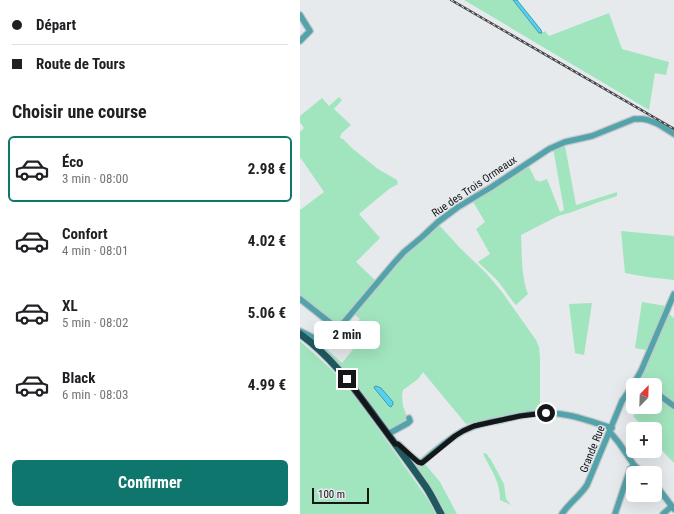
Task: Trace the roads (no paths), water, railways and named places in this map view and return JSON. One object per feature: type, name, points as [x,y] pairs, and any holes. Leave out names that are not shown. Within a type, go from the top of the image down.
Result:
[{"type":"main road","points":[[300,333],[340,371],[354,388],[427,488],[441,514]]},
{"type":"street","points":[[300,15],[310,31],[300,41]]},
{"type":"street","name":"Rue des Trois Ormeaux","points":[[300,333],[318,340],[328,338],[338,329],[404,252],[438,222],[458,207],[549,149],[565,142],[592,136],[634,119],[648,120],[658,124],[674,134]]},
{"type":"street","name":"Grande Rue","points":[[637,378],[674,294]]},
{"type":"street","points":[[300,299],[338,329]]},
{"type":"street","name":"Grande Rue","points":[[562,514],[566,507],[584,490],[587,485],[622,401],[626,395]]},
{"type":"street","points":[[662,397],[674,406]]},
{"type":"street","points":[[395,444],[398,444],[418,462],[422,463],[455,436],[474,426],[541,413],[563,414],[582,418],[611,430],[634,465],[630,469],[615,514]]},
{"type":"street","points":[[388,434],[408,423],[410,421],[409,418]]},
{"type":"street","points":[[662,493],[673,507],[663,514]]},
{"type":"water","points":[[513,0],[517,0],[542,33],[539,33]]},
{"type":"water","points":[[376,386],[381,388],[393,402],[391,407],[375,389],[374,387]]},
{"type":"railway","points":[[451,0],[674,129]]}]
